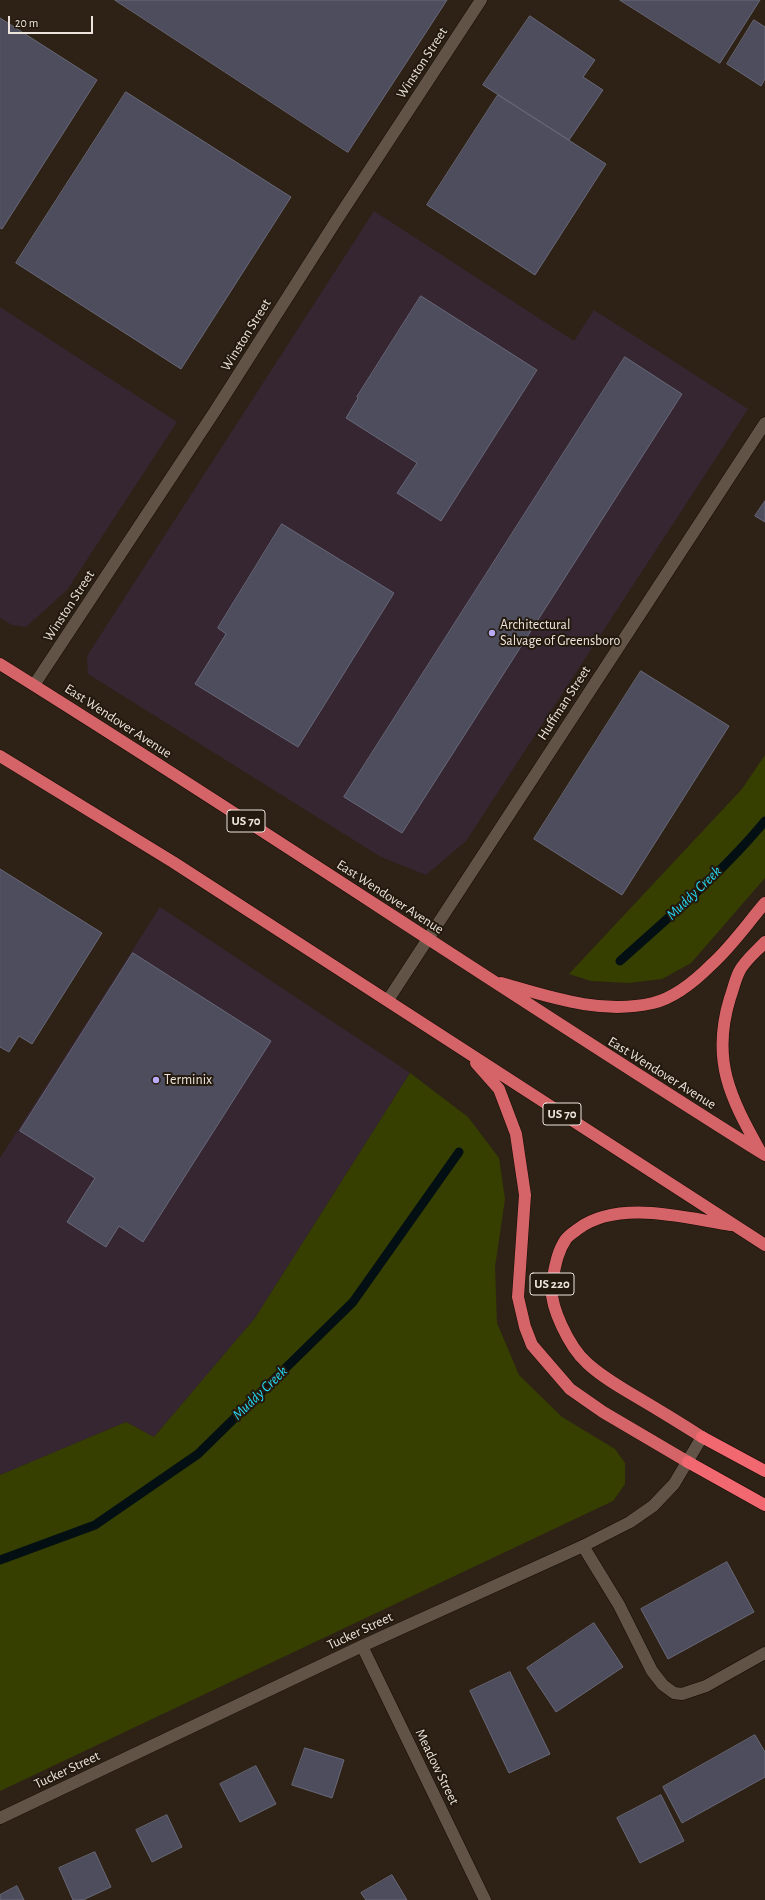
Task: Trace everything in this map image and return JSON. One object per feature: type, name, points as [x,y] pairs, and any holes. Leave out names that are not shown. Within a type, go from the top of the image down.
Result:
[{"type":"highway","name":"East Wendover Avenue","points":[[0,664],[96,723],[490,981],[763,1153]]},
{"type":"highway","name":"US 70","points":[[0,756],[173,862],[765,1245]]},
{"type":"highway","points":[[490,981],[581,1005],[616,1007],[653,1003],[683,988],[712,965],[765,903]]},
{"type":"highway","points":[[763,1153],[738,1110],[724,1070],[721,1046],[724,1020],[739,971],[765,942]]},
{"type":"highway","points":[[466,1052],[499,1089],[516,1134],[525,1195],[518,1297],[525,1327],[532,1345],[570,1389],[603,1412],[765,1505]]},
{"type":"highway","name":"US 220","points":[[736,1226],[664,1215],[630,1212],[603,1217],[584,1225],[566,1238],[557,1255],[551,1291],[556,1315],[586,1363],[610,1381],[702,1437],[765,1471]]},
{"type":"street","name":"Winston Street","points":[[34,685],[211,418],[332,227],[481,0]]},
{"type":"street","name":"Huffman Street","points":[[388,1000],[765,423]]},
{"type":"street","name":"Tucker Street","points":[[0,1818],[362,1646],[582,1546],[630,1522],[653,1506],[674,1484],[702,1437]]},
{"type":"street","points":[[582,1546],[619,1605],[652,1671],[663,1685],[674,1693],[682,1694],[706,1686],[765,1653]]},
{"type":"street","name":"Meadow Street","points":[[362,1646],[486,1900]]},
{"type":"shaded area","points":[[374,211],[574,341],[594,310],[748,409],[466,841],[426,875],[381,857],[88,674],[87,656]]},
{"type":"shaded area","points":[[0,307],[177,422],[67,590],[26,627],[12,625],[0,618]]},
{"type":"shaded area","points":[[160,907],[410,1073],[255,1318],[154,1437],[126,1422],[0,1475],[0,1158]]},
{"type":"green space","points":[[765,755],[765,878],[691,963],[662,979],[628,983],[591,981],[569,974],[742,789]]},
{"type":"green space","points":[[410,1073],[468,1117],[499,1158],[505,1199],[495,1267],[497,1323],[519,1375],[562,1417],[615,1449],[625,1463],[625,1484],[613,1501],[0,1791],[0,1475],[126,1422],[154,1437],[255,1318]]},
{"type":"building","points":[[115,0],[447,0],[348,152]]},
{"type":"building","points":[[620,0],[760,0],[720,63]]},
{"type":"building","points":[[530,16],[595,60],[583,77],[603,90],[569,140],[483,85]]},
{"type":"building","points":[[0,18],[97,80],[2,229],[0,228]]},
{"type":"building","points":[[754,20],[765,27],[765,79],[761,86],[727,64]]},
{"type":"building","points":[[126,92],[291,197],[181,369],[16,263]]},
{"type":"building","points":[[498,95],[606,164],[535,275],[427,205]]},
{"type":"building","points":[[421,296],[537,370],[441,521],[397,493],[417,463],[346,418],[358,398],[357,397]]},
{"type":"building","points":[[625,357],[682,394],[402,833],[344,797]]},
{"type":"building","points":[[765,501],[765,522],[755,516]]},
{"type":"building","points":[[282,524],[394,593],[298,747],[195,684],[226,634],[218,628]]},
{"type":"building","points":[[641,671],[729,726],[622,895],[534,839]]},
{"type":"building","points":[[0,869],[102,933],[32,1044],[19,1036],[9,1052],[0,1047]]},
{"type":"building","points":[[133,953],[271,1041],[143,1242],[119,1226],[106,1247],[67,1222],[95,1178],[20,1131]]},
{"type":"building","points":[[727,1562],[754,1612],[668,1659],[641,1609]]},
{"type":"building","points":[[594,1623],[623,1667],[556,1712],[527,1668]]},
{"type":"building","points":[[510,1672],[550,1754],[509,1773],[470,1691]]},
{"type":"building","points":[[755,1735],[765,1752],[765,1777],[682,1823],[663,1787]]},
{"type":"building","points":[[305,1748],[344,1760],[332,1798],[292,1785]]},
{"type":"building","points":[[256,1766],[276,1804],[240,1822],[220,1784]]},
{"type":"building","points":[[661,1795],[684,1841],[640,1863],[617,1818]]},
{"type":"building","points":[[167,1815],[182,1847],[152,1862],[136,1830]]},
{"type":"building","points":[[95,1852],[111,1887],[83,1900],[73,1900],[59,1868]]},
{"type":"building","points":[[392,1875],[407,1900],[366,1900],[361,1893]]},
{"type":"building","points":[[17,1886],[24,1900],[0,1900],[0,1895]]},
{"type":"waterway","name":"Muddy Creek","points":[[620,961],[677,911],[731,858],[765,821]]},
{"type":"waterway","name":"Muddy Creek","points":[[0,1560],[95,1525],[198,1454],[353,1302],[459,1152]]},
{"type":"place","name":"Architectural Salvage of Greensboro","points":[[492,633]]},
{"type":"place","name":"Terminix","points":[[156,1080]]}]
